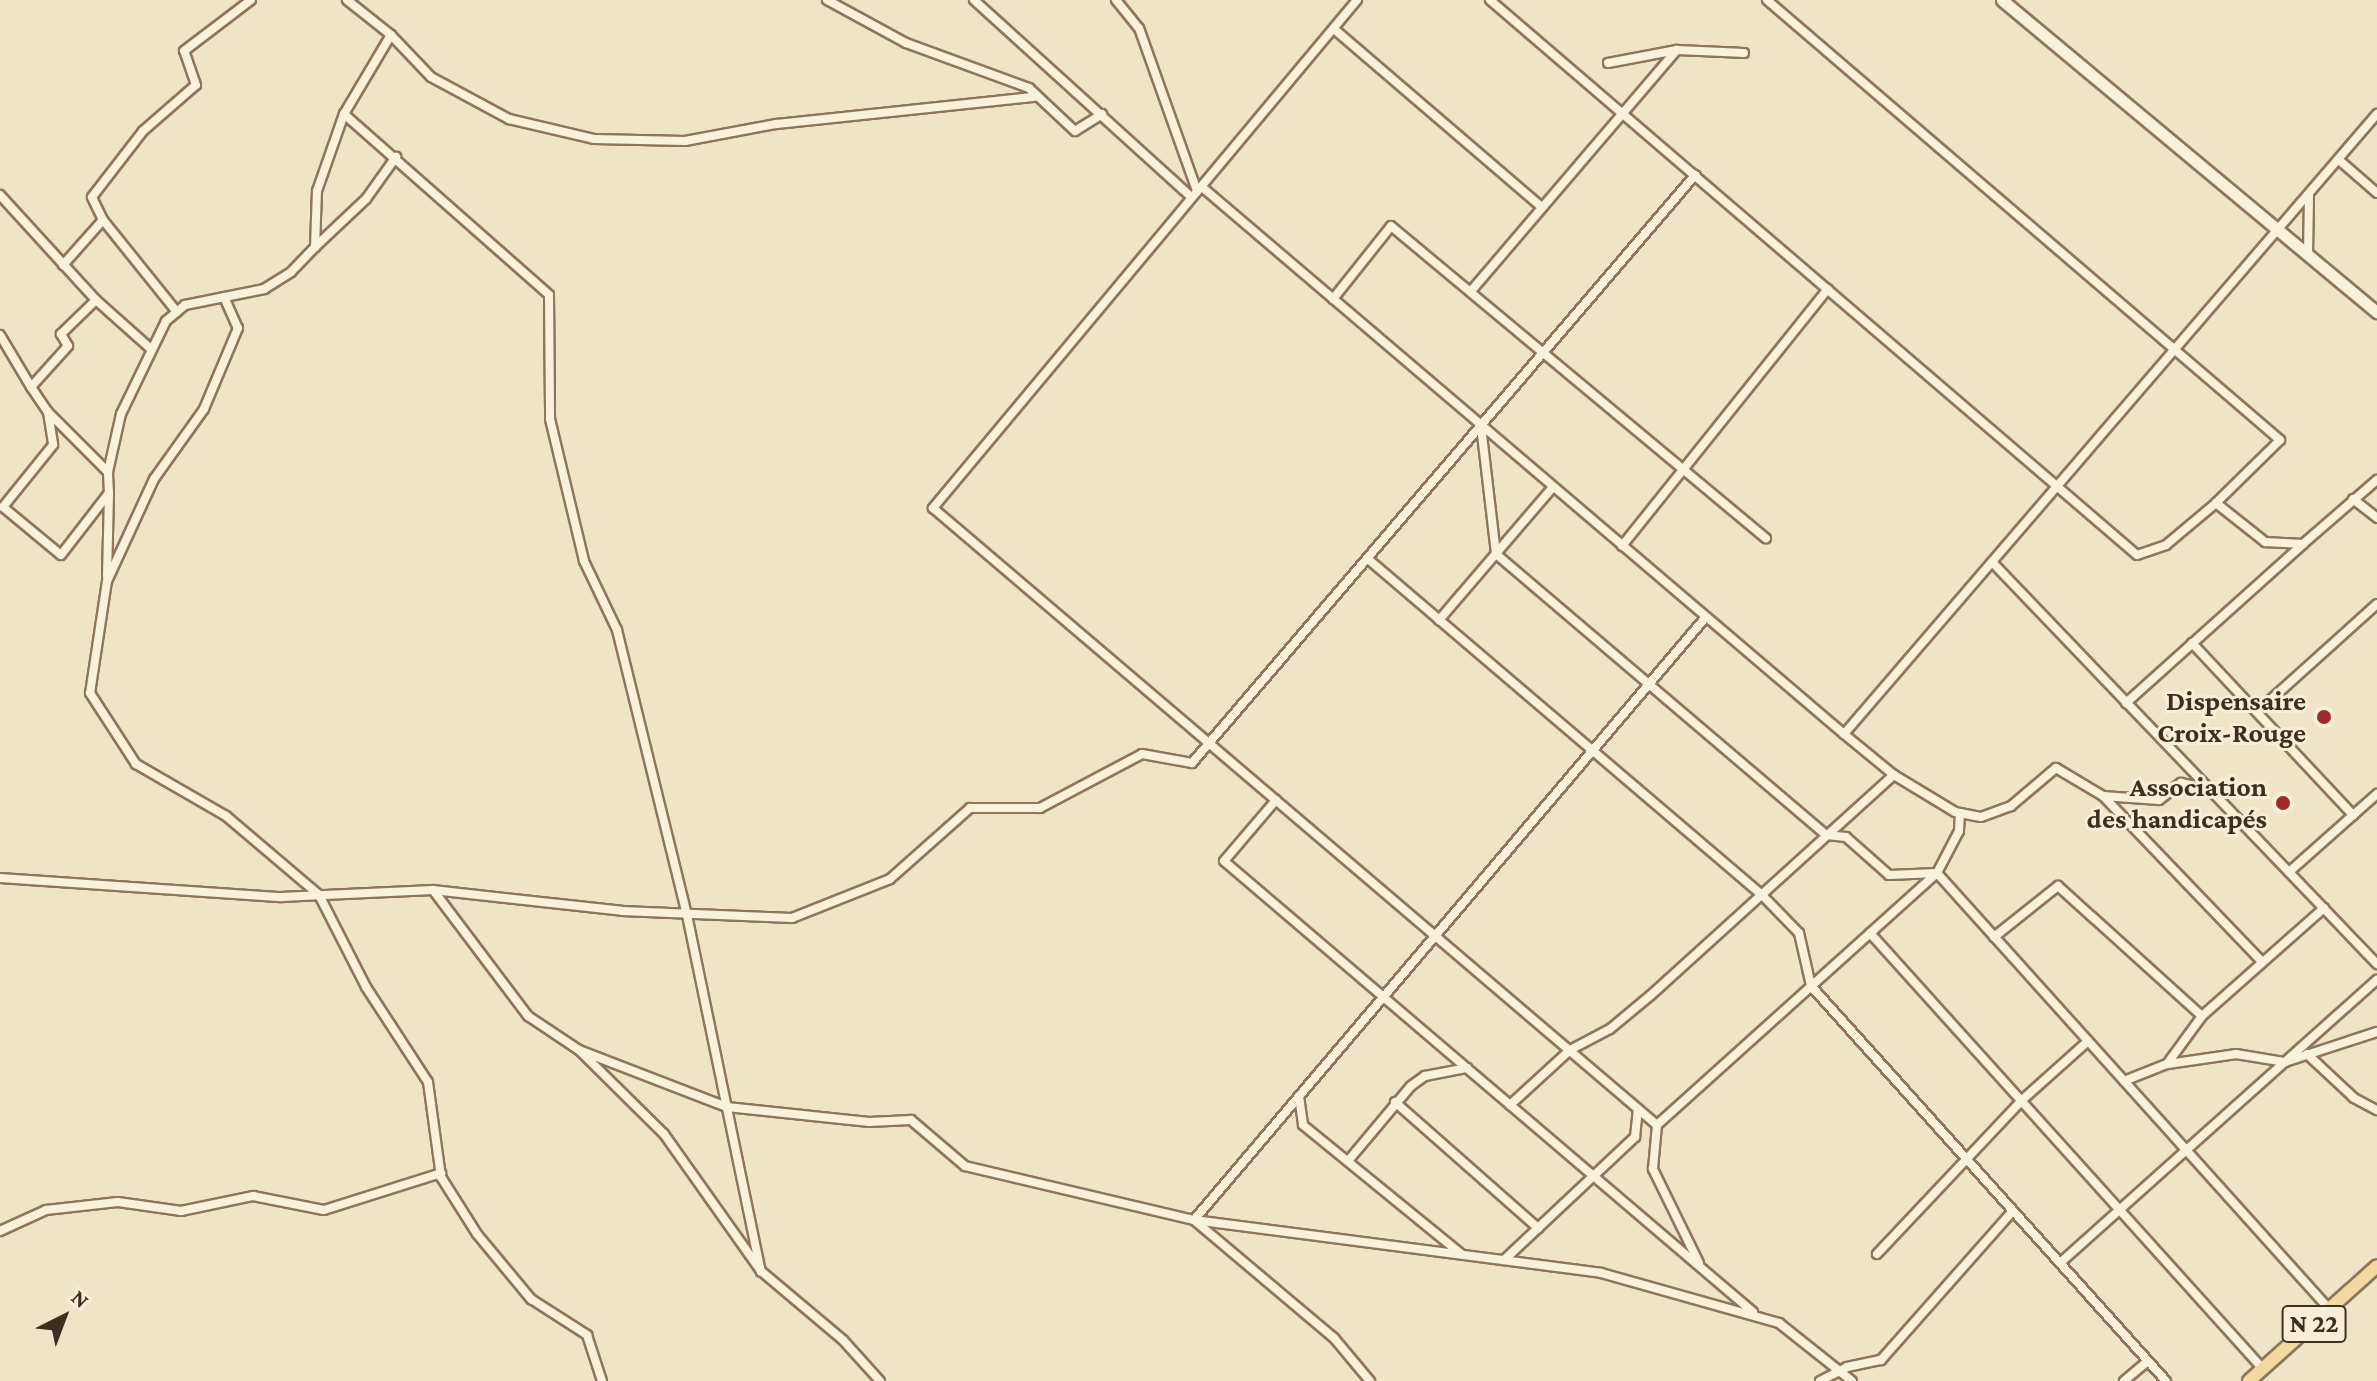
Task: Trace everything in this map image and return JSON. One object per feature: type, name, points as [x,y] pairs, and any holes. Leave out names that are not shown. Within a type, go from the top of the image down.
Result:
[{"type":"main road","points":[[2002,0],[2377,312]]},
{"type":"main road","name":"N 22","points":[[2249,1381],[2377,1266]]},
{"type":"street","points":[[177,312],[103,220],[92,197],[143,131],[190,95],[196,85],[184,51],[251,0]]},
{"type":"street","points":[[347,0],[391,35],[431,77],[509,119],[594,139],[685,141],[776,124],[1034,97]]},
{"type":"street","points":[[827,0],[906,43],[1029,88],[1034,97],[1075,131],[1102,114]]},
{"type":"street","points":[[974,0],[1102,114],[1333,299],[1894,775],[1960,813],[1981,817],[2011,806],[2056,768],[2103,796],[2262,962]]},
{"type":"street","points":[[1116,0],[1139,28],[1197,192]]},
{"type":"street","points":[[1357,0],[933,508],[1657,1125]]},
{"type":"street","points":[[1490,0],[2137,555],[2166,545],[2216,503],[2280,440],[1767,0]]},
{"type":"street","points":[[1334,29],[1542,207]]},
{"type":"street","points":[[315,247],[317,191],[344,114],[391,35]]},
{"type":"street","points":[[1471,291],[1677,50]]},
{"type":"street","points":[[1608,63],[1677,50],[1744,53]]},
{"type":"street","points":[[344,114],[549,295],[550,419],[584,561],[617,630],[687,915],[761,1271]]},
{"type":"street","points":[[1844,734],[2377,114]]},
{"type":"street","points":[[396,157],[366,199],[291,272],[264,289],[185,305],[151,349],[121,414],[108,472],[107,581],[90,693],[136,764],[226,816],[319,895],[366,987],[428,1082],[441,1173],[477,1234],[531,1299],[587,1335],[602,1381]]},
{"type":"street","points":[[2339,160],[2377,193]]},
{"type":"street","points":[[0,878],[319,895],[433,890],[687,915],[792,918],[890,879],[970,808],[1040,808],[1142,754],[1192,763],[1695,175]]},
{"type":"street","points":[[0,195],[96,300],[151,349]]},
{"type":"street","points":[[2308,254],[2309,196]]},
{"type":"street","points":[[63,265],[103,220]]},
{"type":"street","points":[[1333,299],[1391,226],[1766,538]]},
{"type":"street","points":[[1622,546],[1828,289]]},
{"type":"street","points":[[107,581],[154,479],[204,409],[238,328],[224,297]]},
{"type":"street","points":[[31,387],[68,346],[61,334],[96,300]]},
{"type":"street","points":[[0,335],[48,412],[108,472]]},
{"type":"street","points":[[48,412],[53,445],[3,507],[61,555],[109,493]]},
{"type":"street","points":[[1481,426],[1496,554],[1826,835],[1846,837],[1889,875],[1937,873]]},
{"type":"street","points":[[2126,703],[2377,480]]},
{"type":"street","points":[[1439,620],[1553,487]]},
{"type":"street","points":[[2353,499],[2377,518]]},
{"type":"street","points":[[2216,503],[2265,542],[2303,544]]},
{"type":"street","points":[[1368,559],[1762,895],[1799,933],[1811,986],[2166,1381]]},
{"type":"street","points":[[1992,562],[2377,964]]},
{"type":"street","points":[[2257,712],[2377,604]]},
{"type":"street","points":[[1194,1220],[1706,617]]},
{"type":"street","points":[[2192,643],[2353,815]]},
{"type":"street","points":[[1510,1105],[1570,1050],[1610,1029],[1894,775]]},
{"type":"street","points":[[2103,796],[2159,800],[2181,783],[2209,789]]},
{"type":"street","points":[[2289,872],[2377,794]]},
{"type":"street","points":[[1276,800],[1224,861],[1757,1315]]},
{"type":"street","points":[[1701,1268],[1653,1169],[1657,1125],[1937,873],[1959,831],[1960,813]]},
{"type":"street","points":[[1937,873],[2330,1310]]},
{"type":"street","points":[[1994,937],[2058,886],[2202,1016]]},
{"type":"street","points":[[433,890],[528,1016],[579,1050],[664,1134],[761,1271],[843,1340],[880,1381]]},
{"type":"street","points":[[2167,1064],[2202,1016],[2324,908]]},
{"type":"street","points":[[1870,933],[2263,1369]]},
{"type":"street","points":[[2060,1263],[2377,980]]},
{"type":"street","points":[[2124,1081],[2167,1064],[2236,1054],[2285,1062],[2377,1032]]},
{"type":"street","points":[[1877,1254],[2021,1101],[2088,1041]]},
{"type":"street","points":[[579,1050],[727,1107],[869,1122],[911,1120],[965,1166],[1194,1220],[1601,1273],[1779,1323],[1852,1381]]},
{"type":"street","points":[[2307,1054],[2354,1098],[2377,1110]]},
{"type":"street","points":[[1348,1161],[1395,1102],[1425,1076],[1467,1068]]},
{"type":"street","points":[[1299,1095],[1303,1125],[1462,1254]]},
{"type":"street","points":[[1395,1102],[1538,1228]]},
{"type":"street","points":[[1504,1260],[1635,1137],[1638,1109]]},
{"type":"street","points":[[0,1231],[46,1210],[118,1202],[181,1211],[253,1196],[324,1210],[441,1173]]},
{"type":"street","points":[[1820,1381],[1840,1371],[1881,1360],[2013,1211]]},
{"type":"street","points":[[1194,1220],[1334,1338],[1370,1381]]},
{"type":"street","points":[[2124,1381],[2148,1361]]},
{"type":"place","name":"Dispensaire Croix-Rouge","points":[[2324,717]]},
{"type":"place","name":"Association des handicapés","points":[[2283,803]]}]
